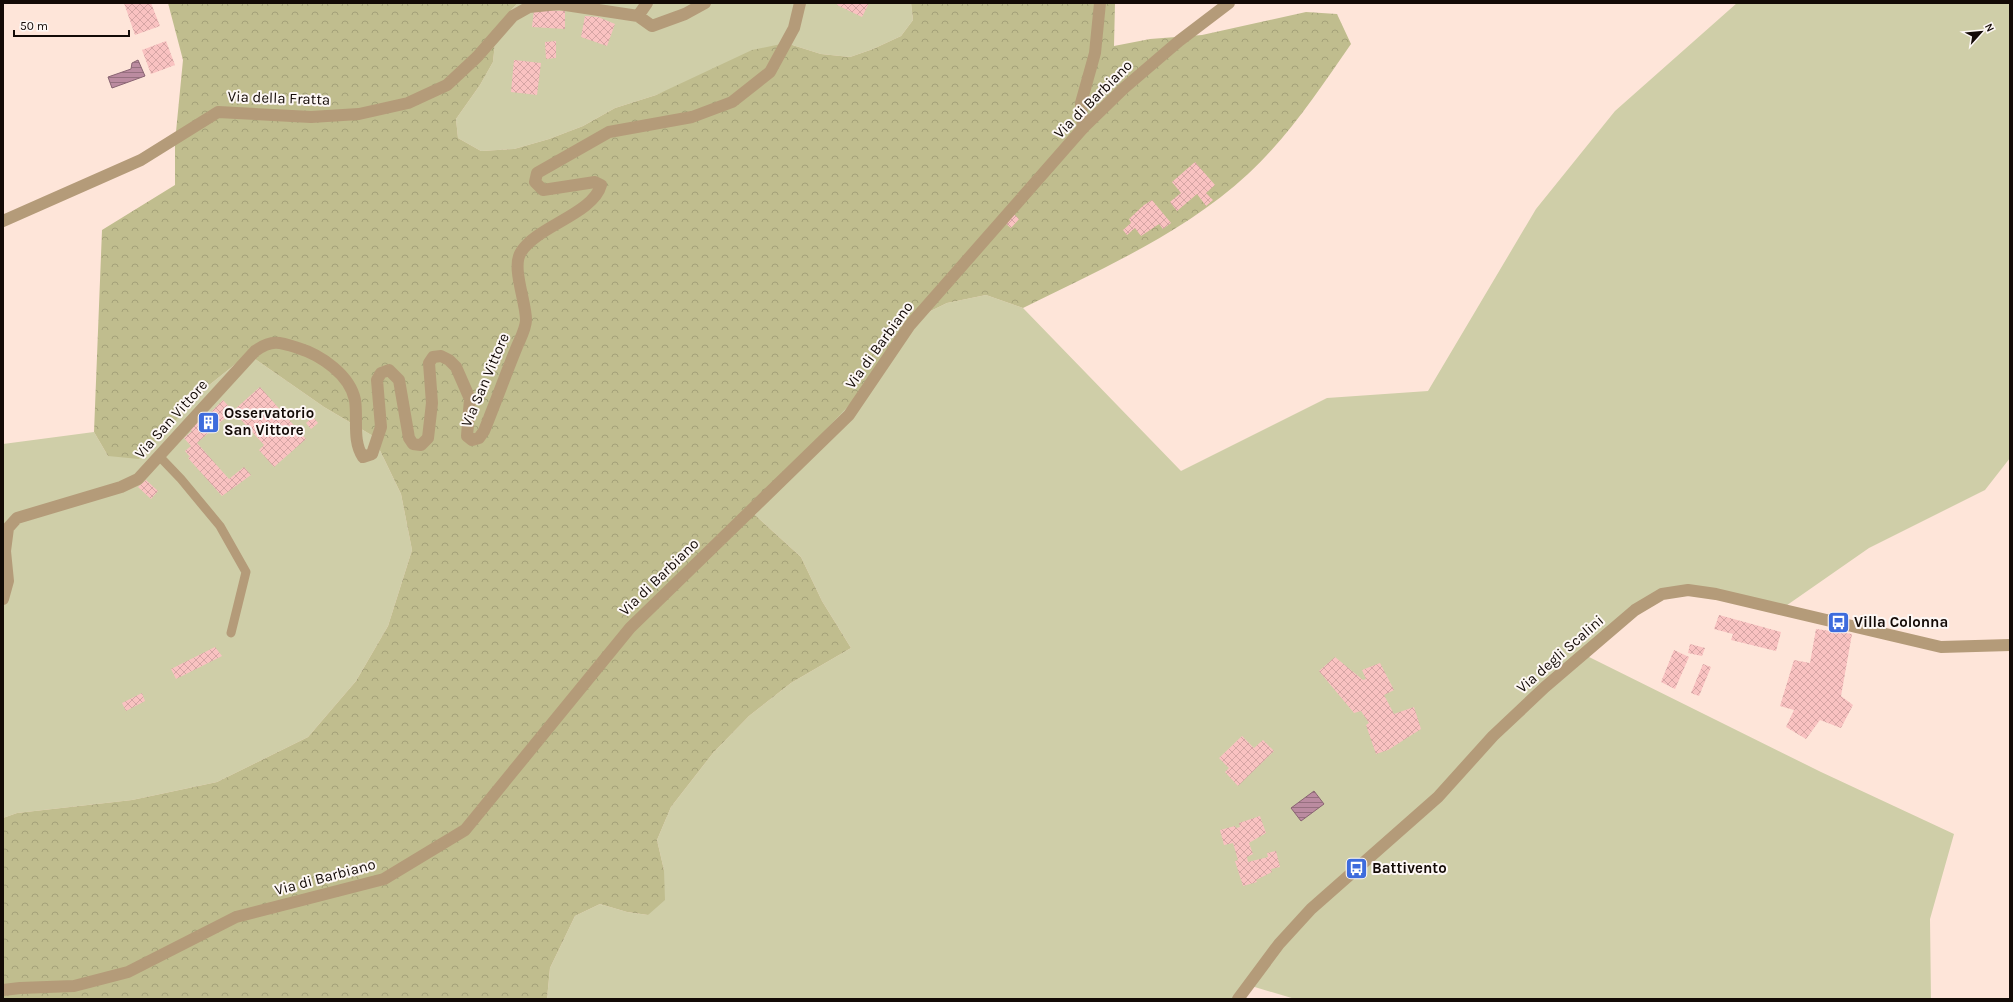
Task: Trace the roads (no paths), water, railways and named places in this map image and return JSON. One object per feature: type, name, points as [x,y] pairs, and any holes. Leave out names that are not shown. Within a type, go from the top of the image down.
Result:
[{"type":"street","points":[[647,3],[638,16],[652,26],[685,14],[705,3]]},
{"type":"street","name":"Via San Vittore","points":[[3,599],[8,581],[6,551],[8,528],[17,518],[121,487],[138,480],[255,350],[266,343],[280,342],[307,350],[333,366],[346,381],[355,399],[358,449],[363,457],[372,454],[381,427],[377,380],[381,373],[389,370],[399,380],[409,438],[413,444],[422,445],[428,438],[432,403],[429,363],[433,357],[441,356],[449,360],[456,367],[470,400],[467,436],[472,440],[479,438],[484,431],[526,322],[523,294],[516,266],[520,253],[529,242],[589,203],[599,192],[601,185],[595,182],[543,190],[535,182],[537,173],[609,132],[692,117],[732,102],[770,72],[794,28],[800,3]]},
{"type":"street","points":[[1084,128],[1081,103],[1095,54],[1100,3]]},
{"type":"street","name":"Via di Barbiano","points":[[3,990],[74,986],[128,972],[236,917],[384,879],[465,830],[630,628],[849,415],[910,325],[1084,128],[1123,89],[1179,41],[1229,3]]},
{"type":"street","name":"Via della Fratta","points":[[3,221],[141,160],[218,112],[311,117],[359,114],[408,103],[447,85],[477,57],[513,16],[529,6],[558,4],[638,16]]},
{"type":"street","name":"Via degli Scalini","points":[[1238,999],[1278,944],[1311,909],[1438,797],[1493,736],[1545,687],[1635,610],[1662,594],[1688,590],[1716,594],[1941,647],[2010,645]]},
{"type":"lane","points":[[159,456],[181,479],[220,526],[246,572],[231,633]]},
{"type":"place","name":"Osservatorio San Vittore","points":[[208,422]]},
{"type":"place","name":"Villa Colonna","points":[[1838,622]]},
{"type":"place","name":"Battivento","points":[[1357,868]]}]
